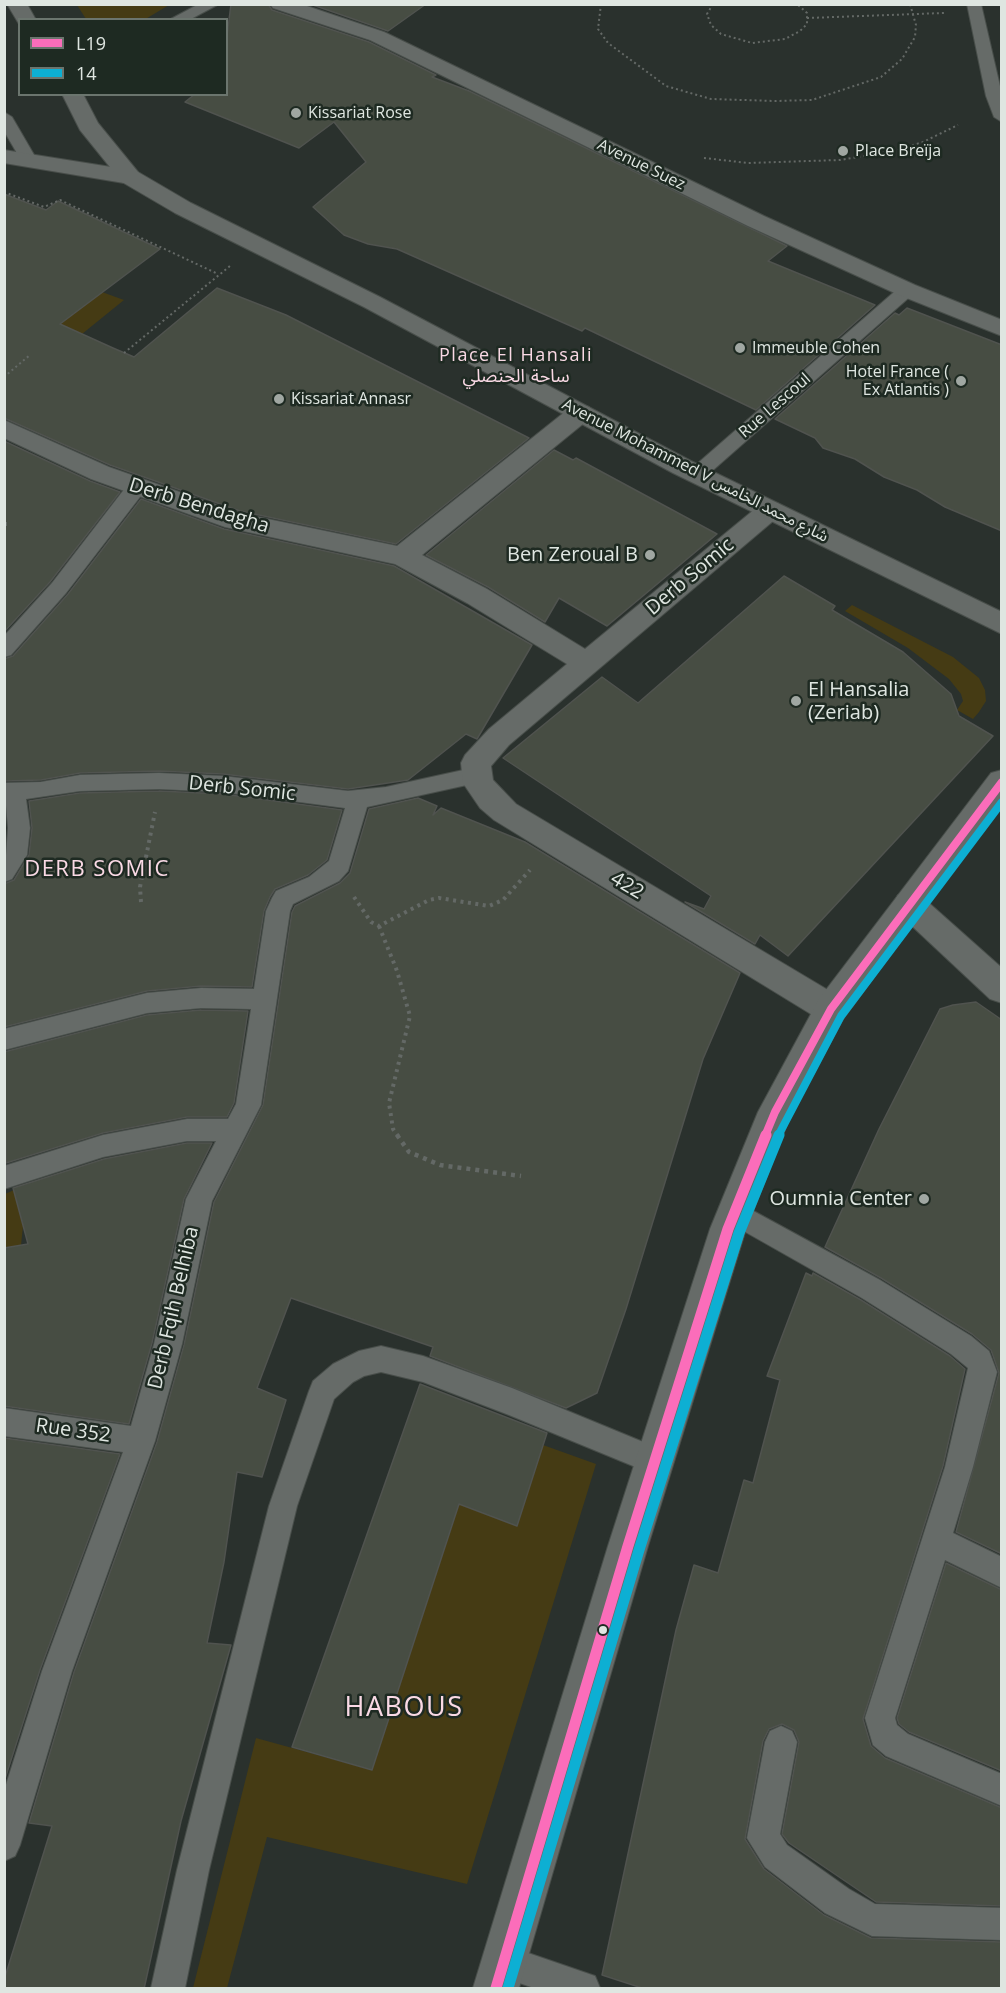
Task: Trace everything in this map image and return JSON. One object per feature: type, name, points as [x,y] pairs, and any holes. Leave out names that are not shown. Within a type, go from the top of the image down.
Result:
[{"type":"street","points":[[17,4],[25,18]]},
{"type":"street","name":"Avenue Suez","points":[[280,4],[377,36],[647,169],[907,290],[1002,329]]},
{"type":"street","name":"Avenue Mohammed V شارع محمد الخامس","points":[[73,96],[88,125],[130,177],[255,246],[372,302],[697,474],[1002,624]]},
{"type":"street","points":[[4,156],[130,177]]},
{"type":"street","points":[[402,556],[580,413]]},
{"type":"street","name":"Derb Bendagha","points":[[4,428],[136,488],[234,521],[402,556],[477,596],[588,664]]},
{"type":"street","name":"Derb Somic","points":[[477,775],[476,763],[499,737],[770,510]]},
{"type":"street","name":"422","points":[[477,775],[478,783],[491,800],[554,842],[831,1009]]},
{"type":"street","points":[[499,1975],[655,1461],[735,1213],[775,1112],[831,1009],[1002,781]]},
{"type":"street","points":[[909,904],[1002,989]]},
{"type":"lane","points":[[180,18],[212,4]]},
{"type":"lane","points":[[975,8],[982,40],[994,56],[1002,117]]},
{"type":"lane","points":[[982,40],[1002,40]]},
{"type":"lane","points":[[4,117],[29,160]]},
{"type":"lane","name":"Rue Lescoul","points":[[697,474],[907,290]]},
{"type":"lane","points":[[4,650],[59,588],[136,488]]},
{"type":"lane","name":"Derb Somic","points":[[9,792],[80,783],[159,781],[223,784],[315,798],[359,798],[386,796],[477,775]]},
{"type":"lane","points":[[4,873],[16,855],[18,837],[9,792]]},
{"type":"lane","points":[[336,869],[340,865],[359,798]]},
{"type":"lane","name":"Derb Fqih Belhiba","points":[[6,1833],[57,1671],[141,1441],[168,1344],[199,1199],[248,1105],[278,911],[285,898],[317,883],[336,869]]},
{"type":"lane","points":[[4,1040],[147,1003],[201,998],[265,999]]},
{"type":"lane","points":[[4,1178],[120,1143],[187,1130],[234,1130]]},
{"type":"lane","points":[[735,1213],[871,1289],[961,1345],[979,1360],[983,1372],[959,1467],[880,1718],[884,1734],[897,1745],[1002,1790]]},
{"type":"lane","points":[[168,1989],[193,1870],[283,1506],[324,1391],[343,1373],[359,1364],[381,1359],[423,1369],[512,1402],[655,1461]]},
{"type":"lane","name":"Rue 352","points":[[4,1422],[141,1441]]},
{"type":"lane","points":[[936,1540],[1002,1573]]},
{"type":"lane","points":[[781,1742],[763,1838],[776,1856],[837,1901],[872,1920],[1002,1924]]},
{"type":"lane","points":[[499,1975],[583,1989]]},
{"type":"path","points":[[601,4],[598,13],[598,29],[608,43],[654,79],[666,86],[711,99],[745,101],[812,100],[881,77],[910,48],[915,31],[914,14],[910,4]]},
{"type":"path","points":[[713,4],[707,14],[711,25],[721,34],[752,43],[785,39],[800,32],[807,24],[807,13],[797,4]]},
{"type":"path","points":[[807,18],[914,14],[975,8]]},
{"type":"path","points":[[697,158],[748,163],[840,160],[894,151],[923,142],[958,125]]},
{"type":"path","points":[[4,192],[44,207],[60,200],[218,274]]},
{"type":"path","points":[[124,353],[255,246]]},
{"type":"path","points":[[4,377],[30,356]]},
{"type":"path","points":[[141,902],[140,887],[159,781]]},
{"type":"path","points":[[379,926],[429,900],[439,898],[489,906],[503,900],[554,842]]},
{"type":"path","points":[[336,869],[372,922],[379,926],[397,971],[410,1016],[389,1103],[393,1129],[409,1152],[440,1165],[521,1176]]},
{"type":"shaded area","points":[[77,5],[169,5],[147,18],[85,18]]},
{"type":"shaded area","points":[[102,292],[124,300],[82,334],[59,325]]},
{"type":"shaded area","points":[[852,605],[953,657],[979,678],[985,690],[986,701],[973,719],[957,710],[963,701],[961,694],[949,679],[908,648],[845,611]]},
{"type":"shaded area","points":[[14,1190],[23,1226],[21,1245],[5,1248],[5,1194]]},
{"type":"shaded area","points":[[543,1445],[596,1464],[467,1884],[267,1837],[227,1988],[193,1988],[256,1738],[372,1770],[459,1504],[517,1526]]},
{"type":"building","points":[[231,4],[268,4],[272,10],[369,42],[436,75],[432,77],[469,91],[787,246],[768,261],[875,305],[756,410],[585,328],[582,331],[397,249],[368,244],[344,235],[313,207],[366,162],[334,122],[299,148],[185,102],[192,96],[228,96],[228,28]]},
{"type":"building","points":[[310,4],[426,4],[388,31]]},
{"type":"building","points":[[4,194],[46,210],[58,201],[160,249],[60,324],[134,357],[217,288],[286,315],[529,438],[396,544],[240,511],[110,465],[4,418]]},
{"type":"building","points":[[907,308],[1002,345],[1002,531],[945,507],[917,490],[884,477],[855,459],[823,448],[815,438],[775,419],[895,313],[899,315]]},
{"type":"building","points":[[4,441],[90,481],[120,492],[50,582],[4,632]]},
{"type":"building","points":[[554,450],[573,460],[576,458],[717,534],[607,626],[559,598],[545,622],[488,587],[426,555]]},
{"type":"building","points":[[141,499],[224,529],[394,566],[532,645],[477,739],[466,734],[408,780],[348,789],[223,774],[159,771],[80,773],[41,780],[4,781],[4,659],[13,656],[68,594]]},
{"type":"building","points":[[784,576],[835,606],[832,610],[903,652],[951,694],[959,716],[993,736],[788,956],[760,935],[755,944],[685,902],[704,909],[711,896],[503,758],[602,677],[638,703]]},
{"type":"building","points":[[159,791],[223,794],[342,810],[327,860],[308,875],[275,889],[270,897],[264,911],[252,987],[201,986],[147,991],[4,1027],[4,884],[14,880],[29,855],[32,828],[29,801],[80,793]]},
{"type":"building","points":[[418,798],[437,806],[433,815],[441,808],[525,842],[740,973],[703,1059],[626,1309],[597,1393],[566,1408],[430,1356],[433,1347],[291,1298],[257,1388],[286,1400],[262,1477],[237,1472],[224,1562],[207,1643],[231,1645],[181,1821],[144,1989],[4,1989],[4,1980],[52,1826],[29,1823],[74,1672],[157,1442],[184,1345],[214,1202],[263,1105],[292,912],[295,906],[340,883],[350,873],[369,809]]},
{"type":"building","points":[[976,1002],[1002,1020],[1002,1554],[956,1532],[999,1373],[991,1350],[972,1334],[881,1278],[825,1247],[879,1129],[940,1009]]},
{"type":"building","points":[[201,1010],[248,1011],[234,1103],[227,1117],[187,1117],[103,1133],[6,1163],[4,1052],[147,1015]]},
{"type":"building","points":[[187,1143],[212,1143],[184,1199],[152,1343],[129,1424],[4,1406],[4,1248],[28,1244],[13,1188],[104,1159]]},
{"type":"building","points":[[806,1273],[812,1276],[813,1273],[861,1300],[950,1356],[965,1369],[943,1466],[863,1719],[871,1746],[885,1758],[1002,1808],[1002,1906],[876,1902],[789,1843],[782,1834],[799,1742],[794,1730],[782,1724],[769,1729],[763,1741],[745,1839],[764,1869],[824,1915],[871,1938],[1002,1942],[1002,1989],[645,1989],[602,1975],[676,1630],[694,1565],[718,1573],[744,1480],[753,1483],[780,1380],[767,1376]]},
{"type":"building","points":[[420,1384],[547,1433],[517,1526],[459,1504],[372,1770],[292,1747]]},
{"type":"building","points":[[4,1438],[120,1454],[40,1670],[4,1782]]},
{"type":"building","points":[[946,1563],[1002,1590],[1002,1771],[909,1732],[899,1724],[897,1718]]},
{"type":"transit line","name":"L19","points":[[496,1988],[628,1546],[728,1229],[775,1112],[831,1009],[1002,782]]},
{"type":"transit line","name":"14","points":[[508,1988],[639,1550],[739,1233],[786,1117],[841,1016],[1002,802]]},
{"type":"place","name":"Kissariat Rose","points":[[296,113]]},
{"type":"place","name":"Place Breïja","points":[[843,151]]},
{"type":"place","name":"Immeuble Cohen","points":[[740,348]]},
{"type":"place","name":"Hotel France ( Ex Atlantis )","points":[[961,381]]},
{"type":"place","name":"Kissariat Annasr","points":[[279,399]]},
{"type":"place","name":"Ben Zeroual B","points":[[650,555]]},
{"type":"place","name":"El Hansalia (Zeriab)","points":[[796,701]]},
{"type":"place","name":"Oumnia Center","points":[[924,1199]]},
{"type":"district","name":"Place El Hansali ساحة الحنصلي","points":[[516,366]]},
{"type":"district","name":"DERB SOMIC","points":[[97,870]]},
{"type":"district","name":"HABOUS","points":[[404,1708]]}]
